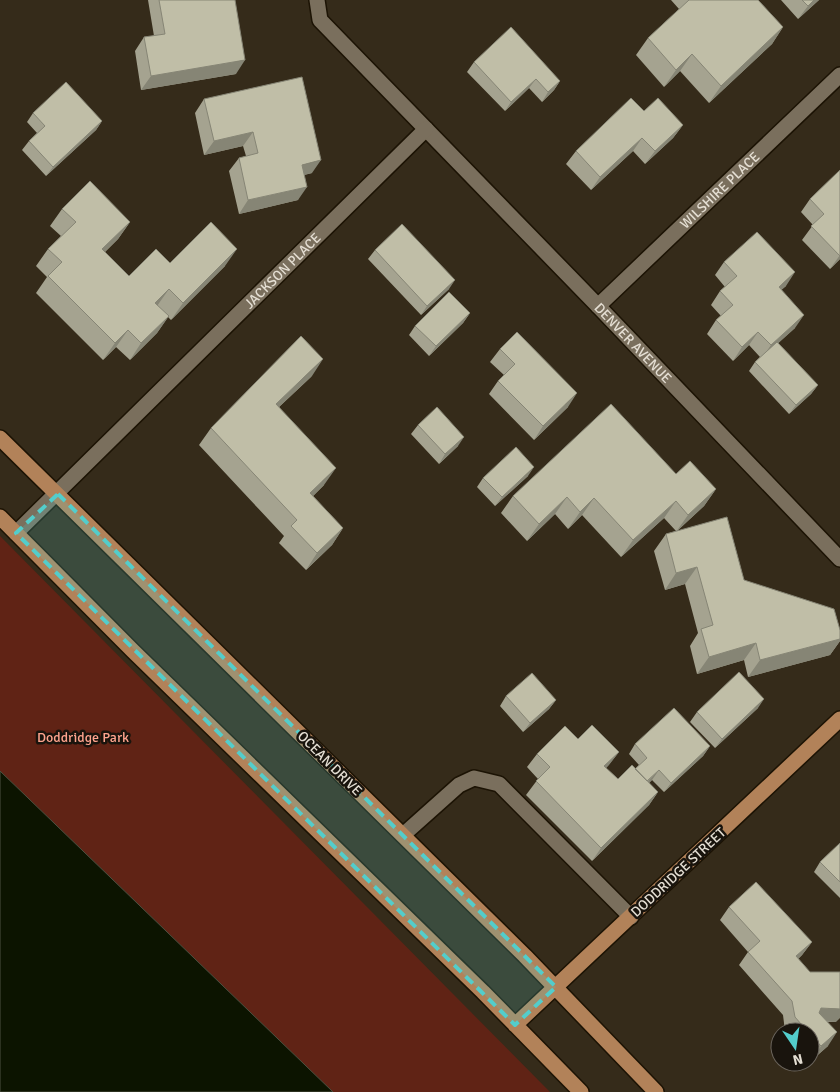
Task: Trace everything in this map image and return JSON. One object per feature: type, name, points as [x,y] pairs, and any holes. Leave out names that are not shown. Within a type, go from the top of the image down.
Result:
[{"type":"main road","name":"OCEAN DRIVE","points":[[0,438],[556,987],[656,1092]]},
{"type":"main road","points":[[0,517],[133,651],[581,1092]]},
{"type":"main road","name":"DODDRIDGE STREET","points":[[515,1025],[839,720]]},
{"type":"street","points":[[317,0],[320,20],[426,129]]},
{"type":"street","name":"WILSHIRE PLACE","points":[[598,306],[840,75]]},
{"type":"street","name":"DENVER AVENUE","points":[[426,129],[840,558]]},
{"type":"street","name":"JACKSON PLACE","points":[[16,533],[58,494],[426,129]]},
{"type":"street","points":[[403,836],[459,785],[474,778],[499,784],[631,917]]},
{"type":"highlighted area","points":[[58,494],[556,987],[515,1025],[16,533]]},
{"type":"green space","name":"Doddridge Park","points":[[0,536],[550,1092],[333,1092],[0,771]]},
{"type":"shaded area","points":[[0,771],[333,1092],[0,1092]]},
{"type":"building","points":[[159,0],[235,0],[245,60],[151,76],[144,37],[165,34]]},
{"type":"building","points":[[689,0],[758,0],[783,27],[721,86],[692,54],[676,70],[648,38]]},
{"type":"building","points":[[802,0],[814,0],[808,6]]},
{"type":"building","points":[[511,27],[560,81],[548,92],[536,79],[511,102],[474,62]]},
{"type":"building","points":[[302,77],[321,160],[302,165],[307,187],[248,200],[239,158],[258,153],[253,132],[214,141],[204,99]]},
{"type":"building","points":[[66,82],[102,121],[53,167],[29,141],[45,126],[33,113]]},
{"type":"building","points":[[631,98],[644,111],[658,98],[683,125],[655,151],[642,138],[600,177],[576,151]]},
{"type":"building","points":[[840,170],[840,256],[811,226],[824,214],[810,199]]},
{"type":"building","points":[[90,181],[130,222],[102,249],[129,276],[156,249],[170,263],[211,222],[237,249],[183,303],[169,289],[155,303],[169,316],[141,343],[128,330],[115,343],[48,276],[62,262],[48,249],[76,222],[62,209]]},
{"type":"building","points":[[402,224],[455,280],[427,306],[375,250]]},
{"type":"building","points":[[757,232],[795,272],[779,287],[804,315],[771,345],[758,332],[742,347],[716,320],[733,305],[720,291],[737,276],[724,262]]},
{"type":"building","points":[[449,292],[470,313],[436,346],[415,326]]},
{"type":"building","points":[[517,332],[577,393],[543,426],[498,381],[515,364],[500,349]]},
{"type":"building","points":[[301,336],[323,359],[276,404],[336,468],[310,493],[343,528],[317,553],[291,526],[297,520],[211,428]]},
{"type":"building","points":[[777,342],[818,385],[796,405],[755,362]]},
{"type":"building","points":[[611,404],[676,474],[690,461],[716,489],[688,515],[676,501],[633,540],[594,498],[580,512],[567,497],[539,524],[513,496]]},
{"type":"building","points":[[437,407],[464,437],[445,454],[418,425]]},
{"type":"building","points":[[516,447],[534,467],[502,497],[483,478]]},
{"type":"building","points":[[727,517],[744,580],[834,609],[840,630],[840,639],[760,660],[756,643],[709,657],[701,629],[713,625],[697,567],[676,573],[666,534]]},
{"type":"building","points":[[739,672],[764,699],[722,739],[697,712]]},
{"type":"building","points":[[532,673],[556,700],[530,723],[506,696]]},
{"type":"building","points":[[674,708],[710,746],[671,783],[659,770],[647,781],[635,769],[647,758],[635,744]]},
{"type":"building","points":[[592,725],[619,752],[604,766],[618,779],[632,765],[658,792],[601,848],[536,781],[550,767],[537,754],[565,726],[578,739]]},
{"type":"building","points":[[840,843],[840,882],[820,862]]},
{"type":"building","points":[[756,882],[812,942],[796,956],[810,972],[840,972],[840,1009],[821,1008],[819,1013],[837,1032],[821,1046],[820,1022],[799,1022],[795,1017],[792,1001],[748,952],[760,941],[729,907]]}]
